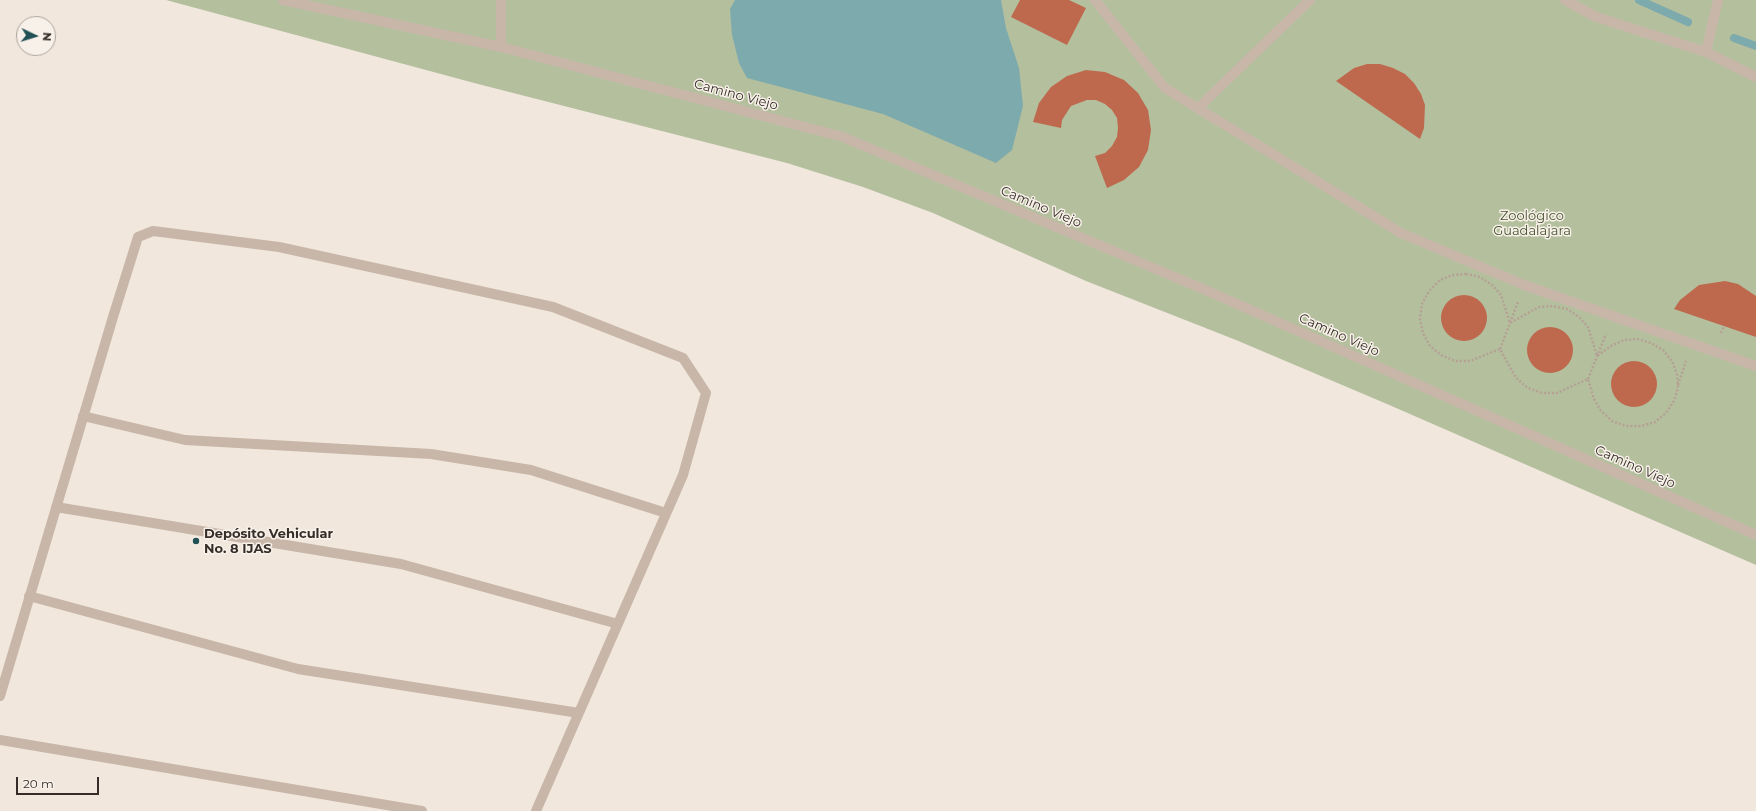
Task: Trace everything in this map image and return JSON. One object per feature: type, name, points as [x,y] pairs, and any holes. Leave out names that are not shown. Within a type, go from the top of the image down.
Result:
[{"type":"street","name":"Camino Viejo","points":[[283,0],[501,47],[843,137],[1208,291],[1756,535]]},
{"type":"street","points":[[501,0],[501,47]]},
{"type":"street","points":[[1095,0],[1165,88],[1401,233],[1524,285],[1756,366]]},
{"type":"street","points":[[1198,108],[1310,0]]},
{"type":"street","points":[[1565,0],[1596,17],[1706,52],[1756,77]]},
{"type":"street","points":[[1706,52],[1718,0]]},
{"type":"street","points":[[0,696],[138,237],[153,231],[279,247],[553,307],[682,358],[706,393],[683,475],[536,811]]},
{"type":"street","points":[[83,416],[185,440],[431,454],[531,470],[666,512]]},
{"type":"street","points":[[56,507],[400,564],[618,624]]},
{"type":"street","points":[[29,596],[298,669],[579,713]]},
{"type":"street","points":[[0,740],[422,811]]},
{"type":"path","points":[[1510,323],[1501,295],[1492,284],[1480,277],[1466,274],[1452,275],[1440,280],[1429,291],[1422,304],[1420,319],[1423,333],[1430,346],[1441,355],[1455,361],[1470,361],[1500,349],[1510,323],[1515,310]]},
{"type":"path","points":[[1510,323],[1539,307],[1553,306],[1567,309],[1579,317],[1588,327],[1597,356]]},
{"type":"path","points":[[1597,356],[1611,346],[1624,340],[1638,339],[1651,343],[1663,350],[1672,361],[1677,374],[1678,388]]},
{"type":"path","points":[[1603,340],[1588,379],[1594,399],[1601,411],[1612,421],[1626,426],[1641,426],[1655,422],[1666,413],[1674,401],[1692,344]]},
{"type":"path","points":[[1500,349],[1516,378],[1528,388],[1542,393],[1557,394],[1588,379]]},
{"type":"green space","name":"Zoológico Guadalajara","points":[[166,0],[1756,0],[1756,565],[1387,404],[1236,340],[1086,281],[933,213],[863,187],[787,163],[478,84]]},
{"type":"water","points":[[735,0],[1001,0],[1006,28],[1019,68],[1023,106],[1012,150],[996,163],[883,114],[747,78],[739,63],[732,35],[730,9]]},
{"type":"building","points":[[1020,0],[1069,0],[1086,8],[1067,45],[1011,17]]},
{"type":"building","points":[[1367,64],[1380,64],[1393,68],[1405,74],[1414,83],[1421,94],[1425,105],[1424,128],[1420,139],[1336,81],[1354,68]]},
{"type":"building","points":[[1086,70],[1105,72],[1124,80],[1138,93],[1148,110],[1151,130],[1148,150],[1139,167],[1124,180],[1107,188],[1095,156],[1105,153],[1112,146],[1117,137],[1117,118],[1112,110],[1105,104],[1096,100],[1087,100],[1071,106],[1062,120],[1061,128],[1033,122],[1039,103],[1051,87],[1067,76]]},
{"type":"building","points":[[1725,281],[1738,284],[1756,296],[1756,337],[1674,309],[1680,300],[1699,285]]},
{"type":"building","points":[[1464,295],[1477,299],[1483,305],[1487,318],[1483,331],[1477,337],[1464,341],[1451,337],[1445,331],[1441,318],[1445,305],[1451,299]]},
{"type":"building","points":[[1550,327],[1563,331],[1569,337],[1573,350],[1569,363],[1563,369],[1550,373],[1537,369],[1531,363],[1527,350],[1531,337],[1537,331]]},
{"type":"building","points":[[1634,361],[1647,365],[1653,371],[1657,384],[1653,397],[1647,403],[1634,407],[1621,403],[1615,397],[1611,384],[1615,371],[1621,365]]},
{"type":"waterway","points":[[1639,0],[1688,22]]},
{"type":"waterway","points":[[1734,38],[1756,46]]},
{"type":"place","name":"Depósito Vehicular No. 8 IJAS","points":[[196,541]]}]
